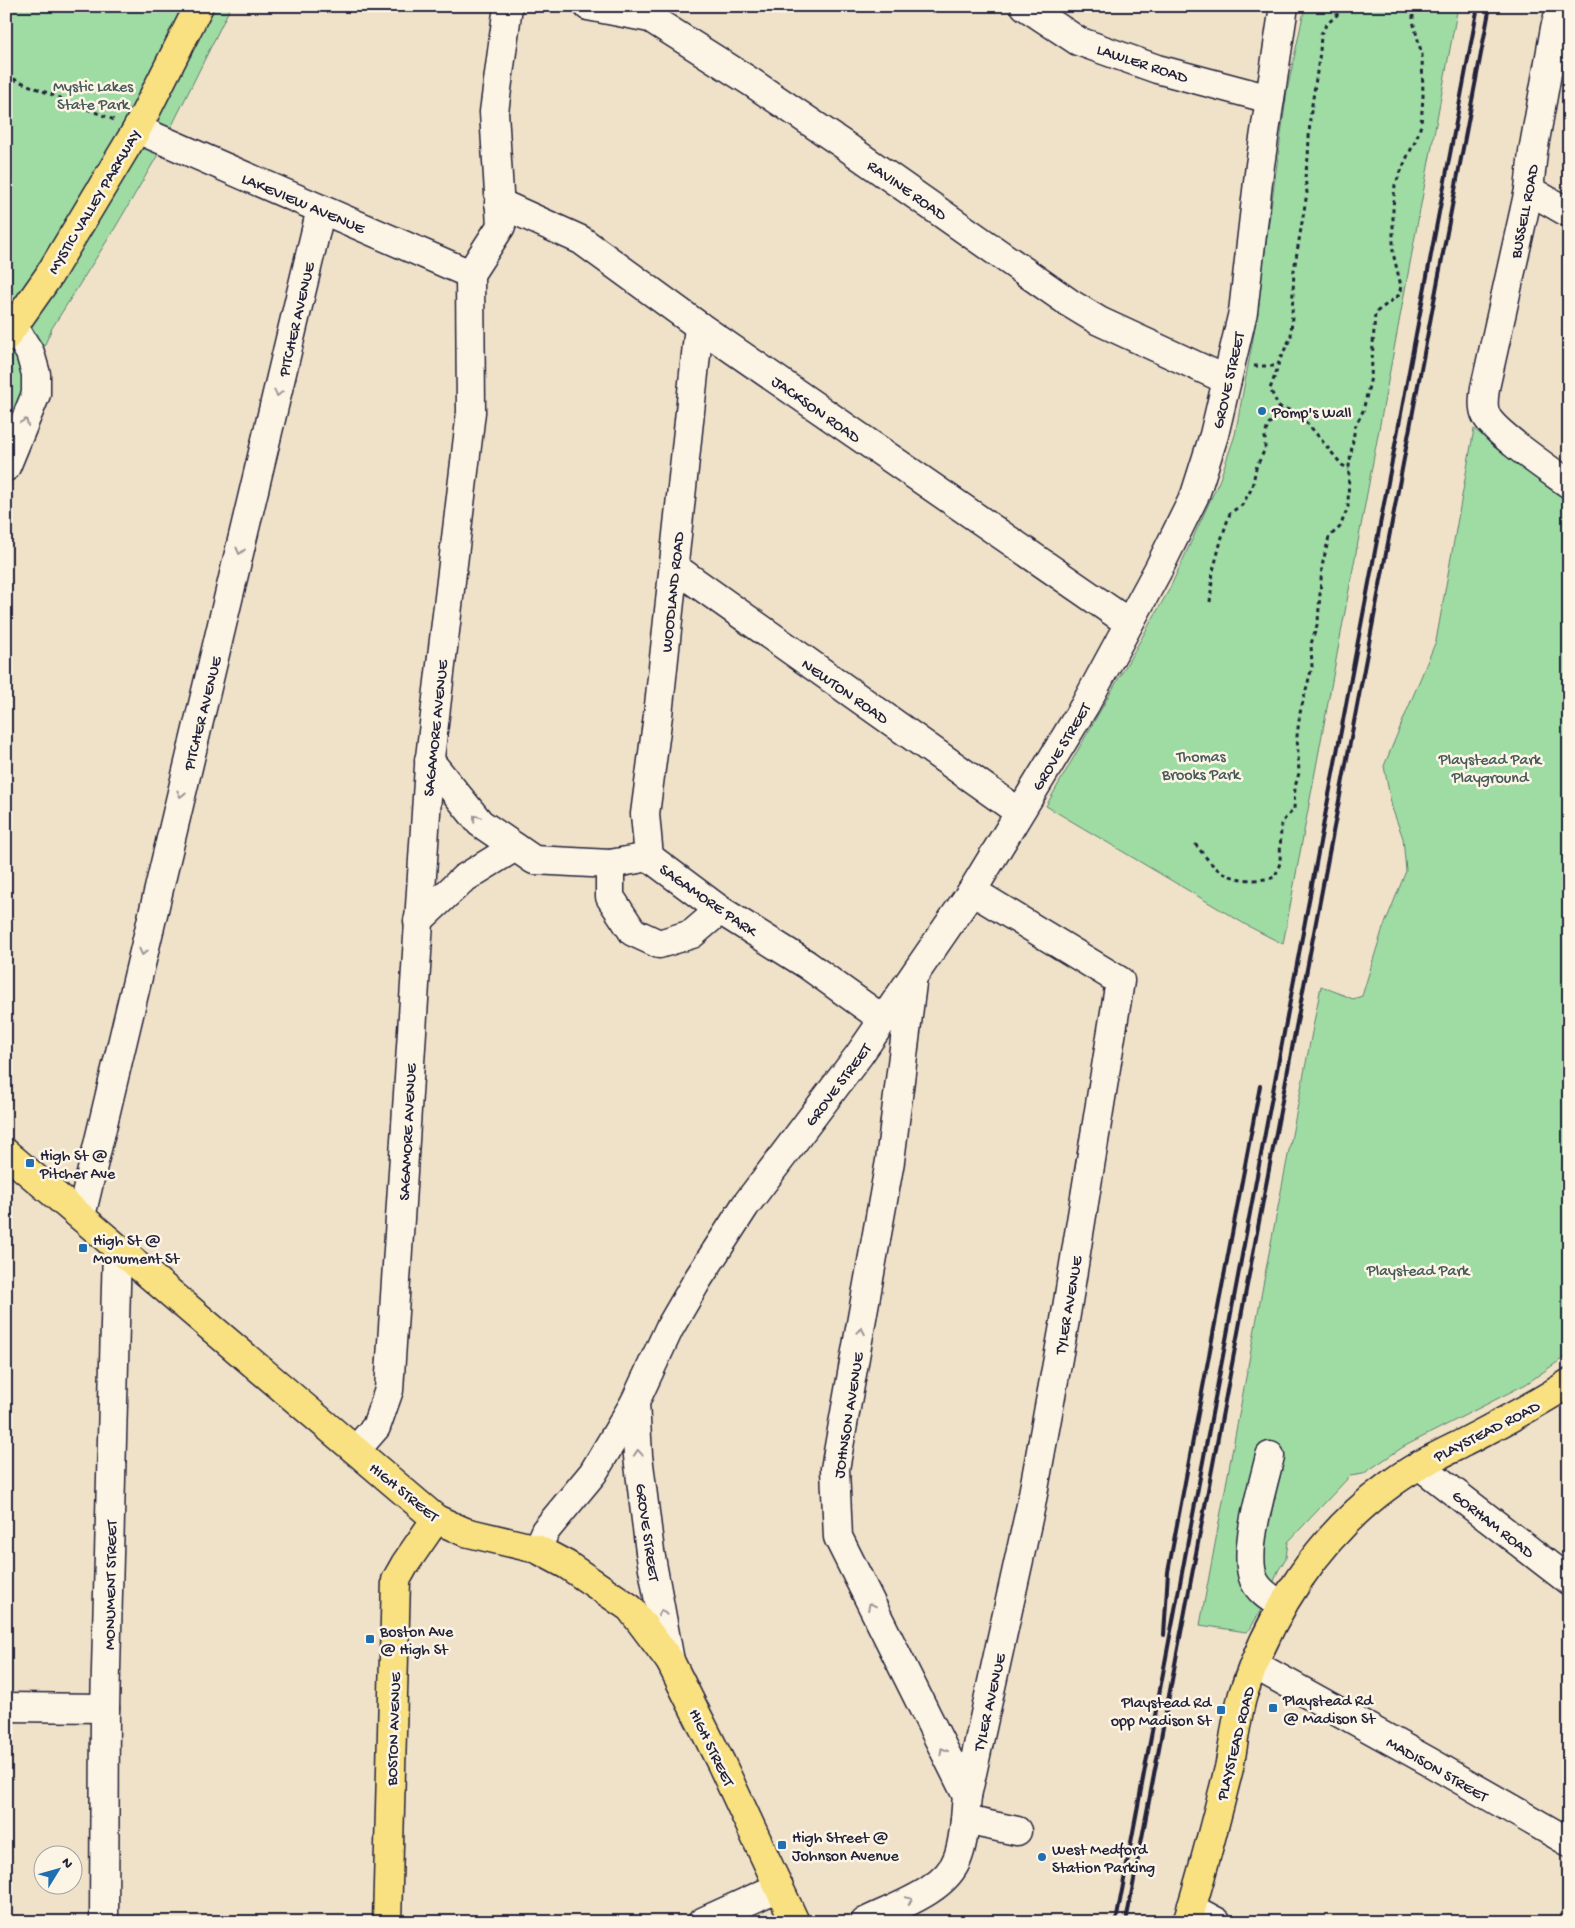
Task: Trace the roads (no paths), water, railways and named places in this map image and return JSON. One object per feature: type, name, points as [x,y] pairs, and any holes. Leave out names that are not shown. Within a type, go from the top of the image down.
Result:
[{"type":"main road","name":"MYSTIC VALLEY PARKWAY","points":[[10,332],[48,277],[137,129],[198,6]]},
{"type":"main road","name":"HIGH STREET","points":[[6,1153],[436,1519],[465,1532],[537,1549],[568,1565],[630,1608],[670,1661],[721,1763],[795,1922]]},
{"type":"main road","name":"PLAYSTEAD ROAD","points":[[1189,1915],[1229,1767],[1243,1695],[1264,1641],[1282,1606],[1308,1565],[1360,1507],[1388,1485],[1419,1465],[1544,1401],[1569,1384]]},
{"type":"main road","name":"BOSTON AVENUE","points":[[387,1922],[396,1580],[436,1519]]},
{"type":"street","points":[[470,274],[501,226],[494,112],[508,6]]},
{"type":"street","name":"RAVINE ROAD","points":[[588,6],[652,12],[1071,304],[1099,321],[1228,380]]},
{"type":"street","name":"LAWLER ROAD","points":[[1025,6],[1078,41],[1157,69],[1270,99]]},
{"type":"street","name":"GROVE STREET","points":[[537,1549],[545,1531],[593,1473],[635,1402],[669,1329],[698,1279],[746,1206],[913,980],[972,892],[1019,812],[1054,759],[1160,568],[1195,494],[1214,435],[1228,380],[1243,312],[1270,99],[1284,6]]},
{"type":"street","name":"BUSSELL ROAD","points":[[1561,6],[1555,28],[1535,143],[1529,190],[1485,388],[1484,403],[1485,415],[1495,428],[1569,484]]},
{"type":"street","name":"LAKEVIEW AVENUE","points":[[137,129],[470,274]]},
{"type":"street","points":[[1529,190],[1569,213]]},
{"type":"street","name":"JACKSON ROAD","points":[[499,203],[581,240],[699,326],[1129,624]]},
{"type":"street","name":"PITCHER AVENUE","points":[[81,1216],[321,209]]},
{"type":"street","name":"SAGAMORE AVENUE","points":[[356,1450],[376,1427],[389,1390],[429,760],[471,412],[470,274]]},
{"type":"street","name":"WOODLAND ROAD","points":[[650,857],[645,814],[658,715],[699,326]]},
{"type":"street","points":[[6,467],[36,394],[36,374],[30,352],[10,332]]},
{"type":"street","name":"NEWTON ROAD","points":[[674,568],[1019,812]]},
{"type":"street","name":"SAGAMORE PARK","points":[[429,760],[480,824],[534,860],[610,864],[650,857],[720,910],[806,964],[884,1020]]},
{"type":"street","points":[[418,921],[463,880],[515,847]]},
{"type":"street","points":[[610,864],[610,897],[633,932],[659,944],[692,934],[720,910]]},
{"type":"street","name":"TYLER AVENUE","points":[[966,1808],[1031,1505],[1065,1320],[1120,981],[972,892]]},
{"type":"street","name":"JOHNSON AVENUE","points":[[913,980],[890,1161],[835,1469],[838,1537],[966,1808]]},
{"type":"street","name":"MONUMENT STREET","points":[[104,1922],[105,1708],[117,1248]]},
{"type":"street","name":"GROVE STREET","points":[[635,1402],[638,1456],[650,1552],[670,1661]]},
{"type":"street","points":[[1270,1456],[1251,1547],[1251,1566],[1254,1580],[1260,1589],[1282,1606]]},
{"type":"street","name":"GORHAM ROAD","points":[[1419,1465],[1569,1581]]},
{"type":"street","name":"MADISON STREET","points":[[1255,1666],[1428,1761],[1569,1842]]},
{"type":"street","points":[[6,1708],[105,1708]]},
{"type":"street","points":[[865,1922],[928,1891],[942,1881],[952,1870],[959,1857],[966,1808],[1017,1831]]},
{"type":"street","points":[[702,1922],[779,1886]]},
{"type":"street","points":[[1189,1915],[1218,1922]]},
{"type":"railway","points":[[1116,1922],[1478,6]]},
{"type":"railway","points":[[1126,1922],[1490,6]]},
{"type":"railway","points":[[1164,1635],[1168,1572],[1260,1086]]},
{"type":"place","name":"Pomp's Wall","points":[[1262,411]]},
{"type":"place","name":"High St @ Pitcher Ave","points":[[30,1163]]},
{"type":"place","name":"High St @ Monument St","points":[[83,1248]]},
{"type":"place","name":"Boston Ave @ High St","points":[[370,1639]]},
{"type":"place","name":"Playstead Rd @ Madison St","points":[[1273,1708]]},
{"type":"place","name":"Playstead Rd opp Madison St","points":[[1221,1710]]},
{"type":"place","name":"High Street @ Johnson Avenue","points":[[782,1845]]},
{"type":"place","name":"West Medford Station Parking","points":[[1042,1857]]},
{"type":"park label","name":"Mystic Lakes State Park","points":[[93,94]]},
{"type":"park label","name":"Thomas Brooks Park","points":[[1201,764]]},
{"type":"park label","name":"Playstead Park Playground","points":[[1490,767]]},
{"type":"park label","name":"Playstead Park","points":[[1418,1269]]}]
